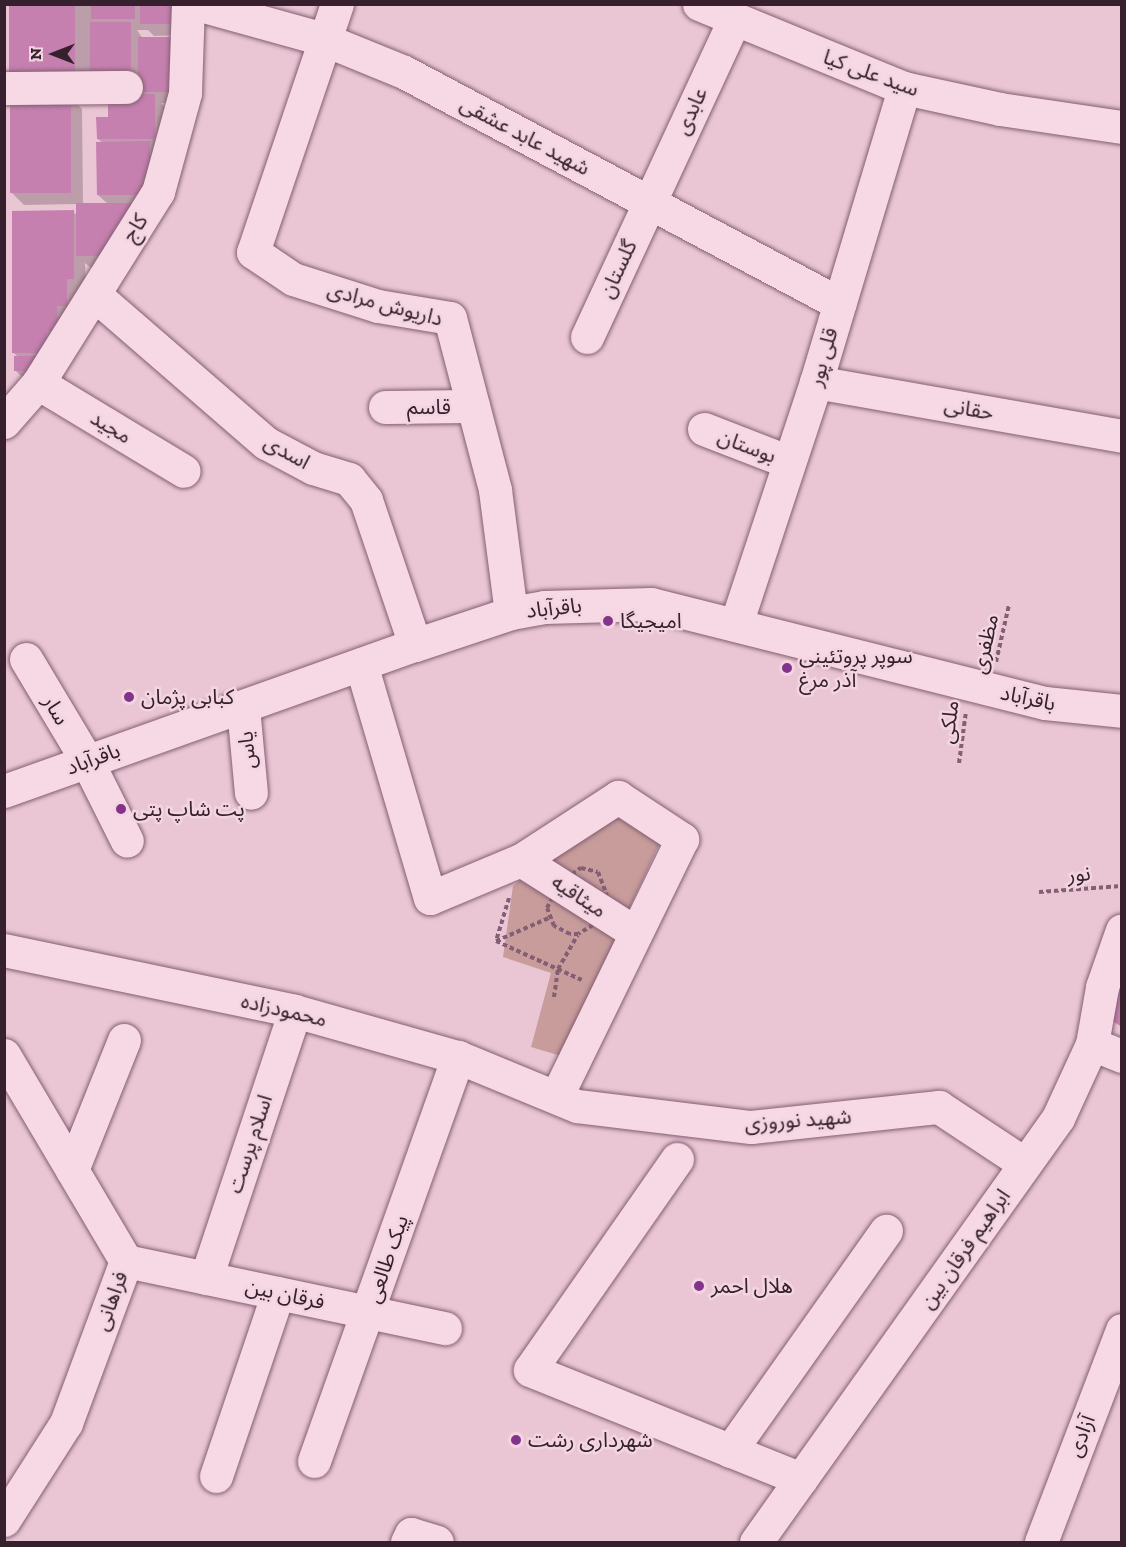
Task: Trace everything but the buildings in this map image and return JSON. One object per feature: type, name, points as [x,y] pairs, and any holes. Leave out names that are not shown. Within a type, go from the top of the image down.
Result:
[{"type":"street","name":"کاج","points":[[4,422],[38,383],[158,192],[185,93],[188,4]]},
{"type":"street","name":"شهید عابد عشقی","points":[[197,4],[322,39],[404,72],[839,303]]},
{"type":"street","points":[[322,39],[337,4]]},
{"type":"street","name":"سید علی کیا","points":[[699,4],[904,88],[1000,109],[1122,127]]},
{"type":"street","name":"عابدی","points":[[649,202],[734,20]]},
{"type":"street","name":"داریوش مرادی","points":[[322,39],[253,252],[294,279],[378,306],[450,318],[495,490],[511,614]]},
{"type":"street","points":[[4,88],[126,87]]},
{"type":"street","name":"قلی پور","points":[[736,624],[816,382],[904,88]]},
{"type":"street","name":"گلستان","points":[[587,337],[649,202]]},
{"type":"street","name":"اسدی","points":[[94,295],[266,443],[313,468],[349,479],[366,500],[415,645]]},
{"type":"street","name":"حقانی","points":[[816,382],[1122,436]]},
{"type":"street","name":"مجید","points":[[38,383],[184,471]]},
{"type":"street","name":"قاسم","points":[[385,407],[473,406]]},
{"type":"street","name":"بوستان","points":[[704,429],[789,462]]},
{"type":"street","name":"باقرآباد","points":[[4,791],[415,645],[511,614],[544,607],[651,604],[1045,704],[1122,711]]},
{"type":"street","name":"سار","points":[[26,659],[87,761],[127,841]]},
{"type":"street","points":[[361,664],[430,898],[521,860],[618,797],[682,839],[556,1097]]},
{"type":"street","name":"یاس","points":[[243,707],[251,793]]},
{"type":"street","name":"میثاقیه","points":[[521,860],[636,933]]},
{"type":"street","name":"ابراهیم فرقان بین","points":[[756,1542],[1107,1050],[1102,987],[1122,930]]},
{"type":"street","name":"محمودزاده","points":[[4,950],[295,1011],[458,1057],[556,1097]]},
{"type":"street","name":"اسلام پرست","points":[[206,1278],[295,1011]]},
{"type":"street","points":[[72,1170],[124,1040]]},
{"type":"street","name":"فراهانی","points":[[4,1055],[126,1261],[66,1423],[4,1520]]},
{"type":"street","name":"پیک طالعی","points":[[314,1461],[458,1057]]},
{"type":"street","name":"شهید نوروزی","points":[[556,1097],[577,1106],[751,1127],[939,1107],[1025,1164]]},
{"type":"street","points":[[677,1159],[530,1370],[801,1479]]},
{"type":"street","points":[[730,1451],[886,1231]]},
{"type":"street","name":"فرقان بین","points":[[126,1261],[445,1328]]},
{"type":"street","points":[[216,1476],[278,1293]]},
{"type":"street","name":"آزادی","points":[[1041,1542],[1120,1340]]},
{"type":"street","points":[[407,1542],[411,1534],[437,1542]]},
{"type":"path","name":"مظفری","points":[[979,686],[1009,606]]},
{"type":"path","name":"ملکی","points":[[959,763],[979,686]]},
{"type":"path","points":[[496,941],[521,860]]},
{"type":"path","name":"نور","points":[[1039,892],[1122,885]]},
{"type":"path","points":[[496,941],[549,918]]},
{"type":"path","points":[[554,997],[558,969],[578,934]]},
{"type":"path","points":[[496,941],[608,991]]},
{"type":"shaded area","points":[[613,810],[662,838],[561,1056],[531,1047],[551,973],[503,957],[513,886]]},
{"type":"place","name":"امیجیگا","points":[[608,621]]},
{"type":"place","name":"سوپر پروتئینی آذر مرغ","points":[[787,668]]},
{"type":"place","name":"کبابی پژمان","points":[[129,697]]},
{"type":"place","name":"پت شاپ پتی","points":[[121,809]]},
{"type":"place","name":"هلال احمر","points":[[699,1286]]},
{"type":"place","name":"شهرداری رشت","points":[[516,1440]]}]
